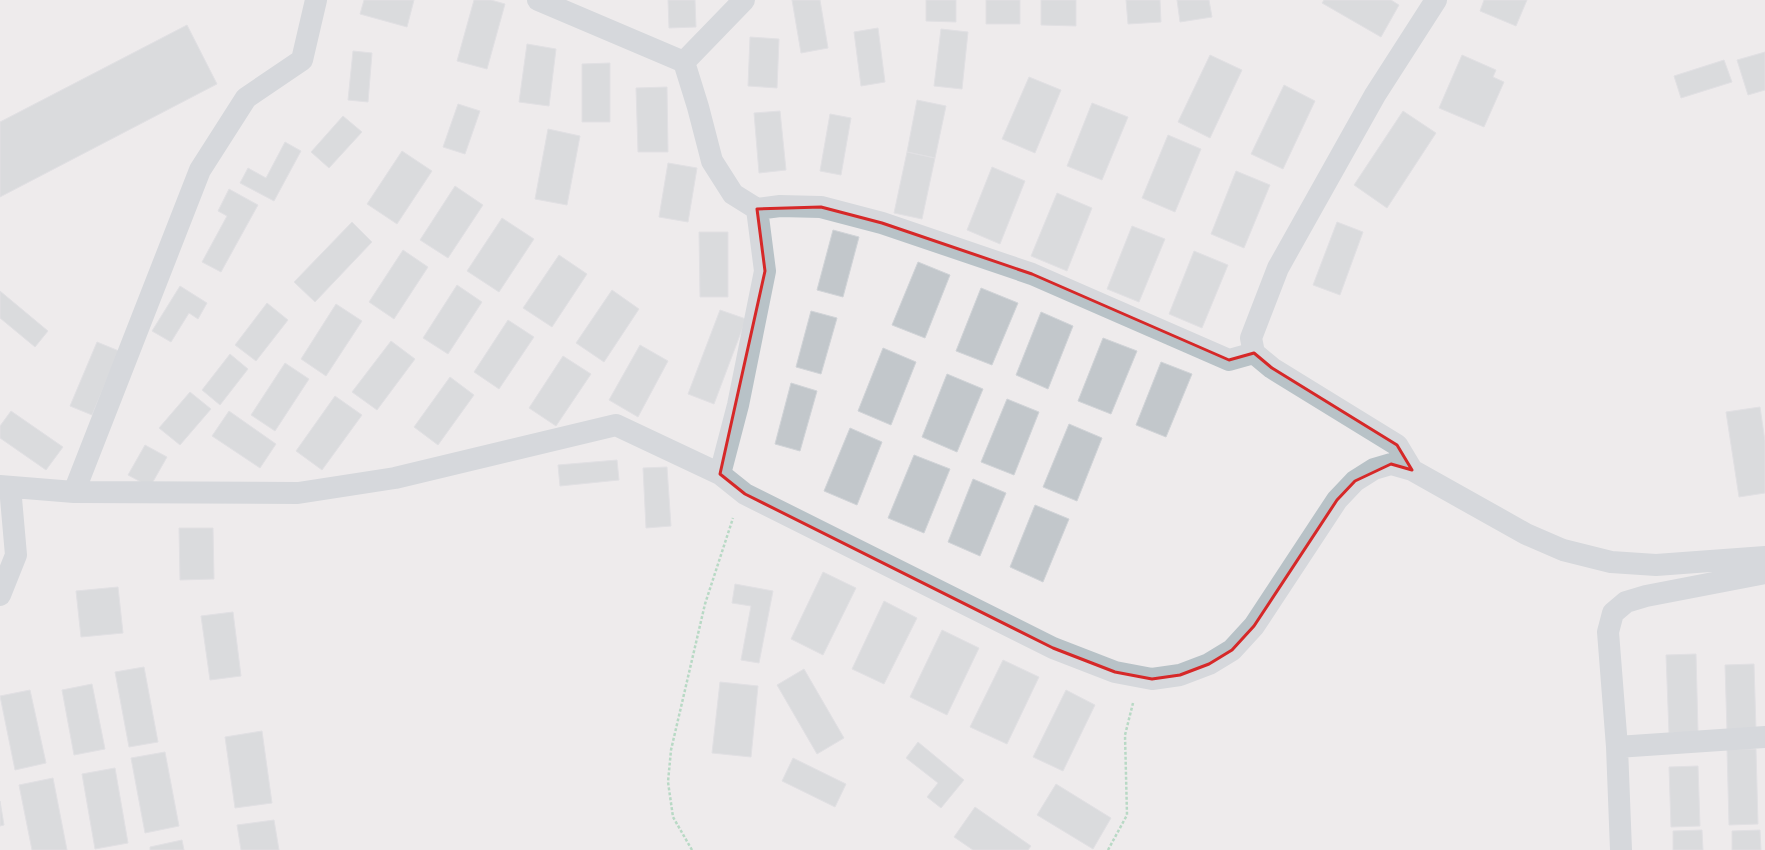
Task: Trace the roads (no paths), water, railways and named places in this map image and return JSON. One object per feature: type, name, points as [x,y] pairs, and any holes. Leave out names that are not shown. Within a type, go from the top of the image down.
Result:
[{"type":"street","points":[[74,492],[200,170],[246,98],[302,60],[316,0]]},
{"type":"street","points":[[538,0],[684,62],[698,107],[712,162],[733,194],[757,209],[780,206],[821,207],[882,223],[1032,274],[1229,360],[1254,353]]},
{"type":"street","points":[[684,62],[744,0]]},
{"type":"street","points":[[1412,470],[1397,445],[1272,368],[1254,353],[1251,338],[1278,268],[1375,95],[1436,0]]},
{"type":"street","points":[[720,474],[738,405],[766,271],[757,209]]},
{"type":"street","points":[[0,595],[16,555],[5,486],[74,492],[298,493],[395,478],[616,425],[720,474],[745,494],[1054,648],[1115,672],[1152,679],[1180,675],[1209,664],[1232,650],[1254,626],[1337,500],[1355,481],[1374,470],[1391,464],[1412,470],[1526,534],[1563,550],[1611,562],[1656,565],[1765,557]]},
{"type":"street","points":[[1621,850],[1617,747],[1608,632],[1613,613],[1626,602],[1646,596],[1765,573]]},
{"type":"street","points":[[1617,747],[1765,737]]}]
